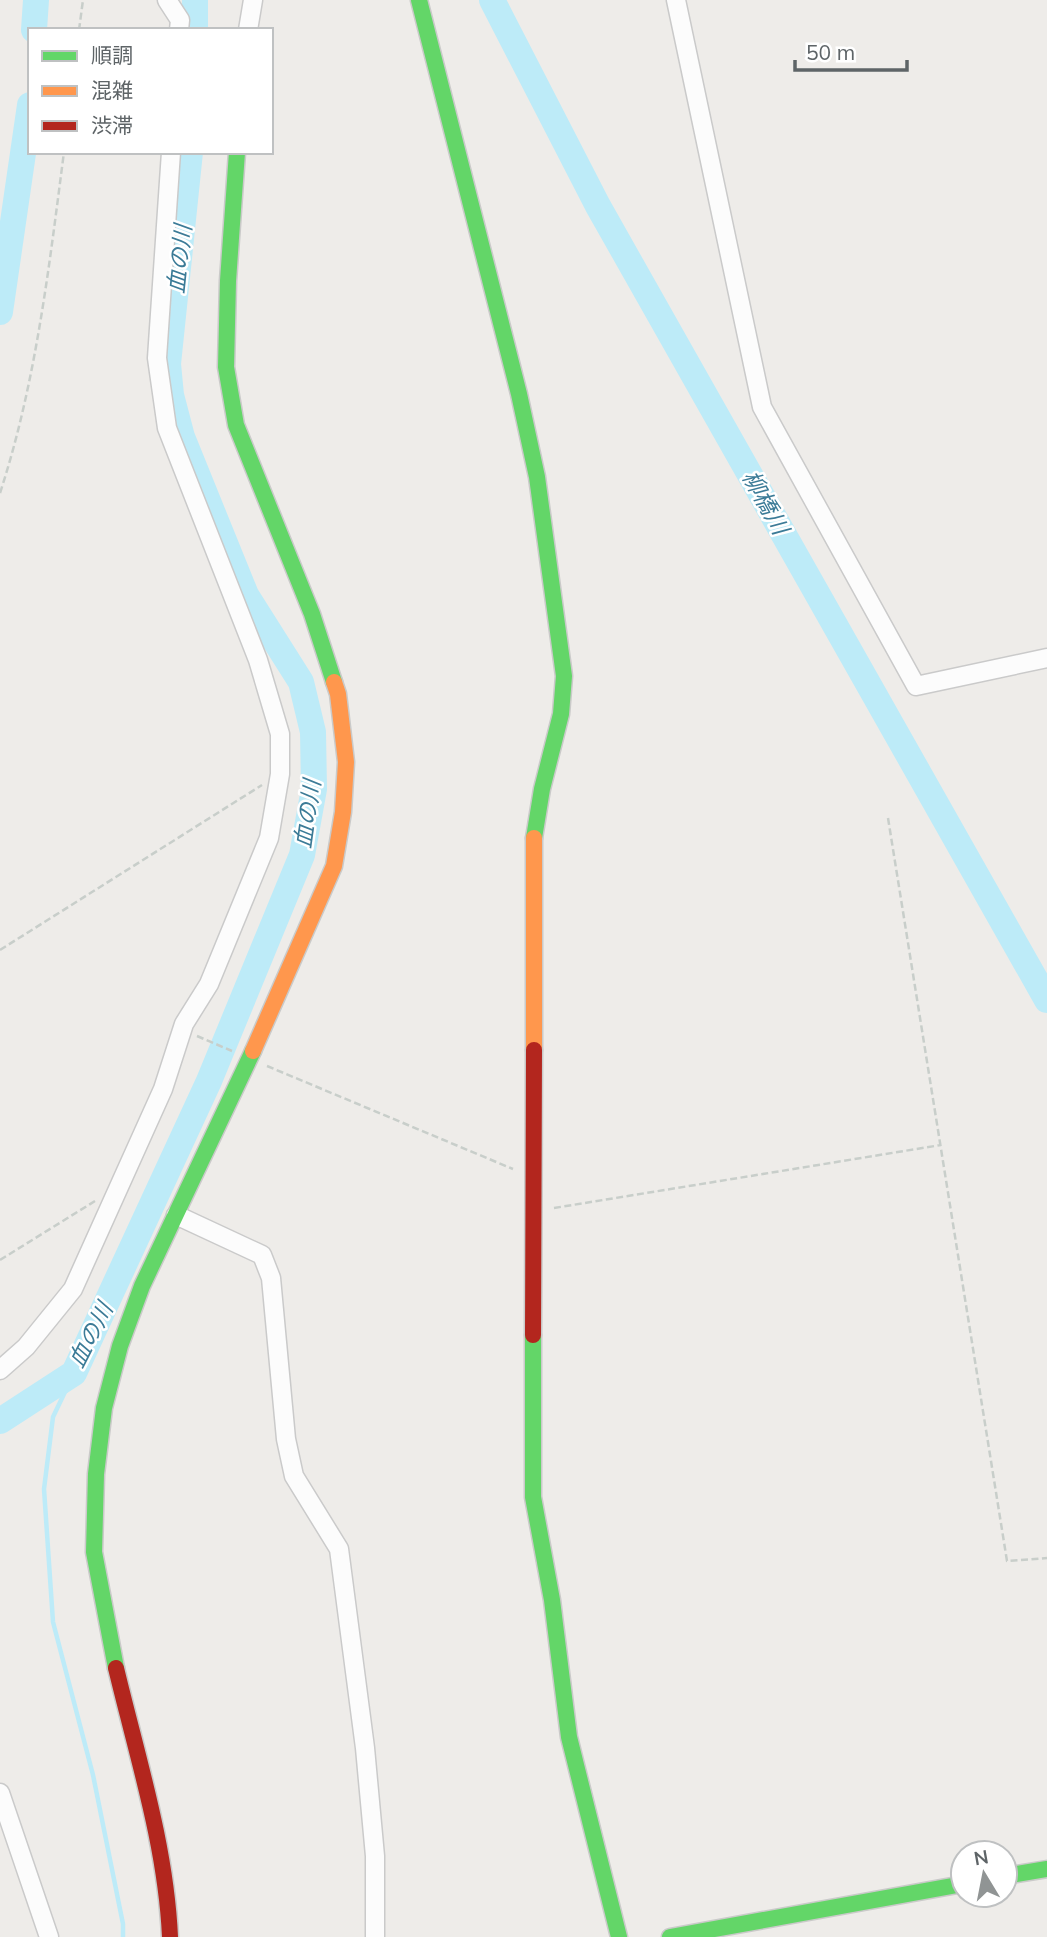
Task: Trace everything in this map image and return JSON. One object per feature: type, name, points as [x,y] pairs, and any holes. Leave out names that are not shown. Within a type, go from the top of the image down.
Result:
[{"type":"street","points":[[167,0],[180,20],[179,28]]},
{"type":"street","points":[[248,28],[253,0]]},
{"type":"street","points":[[419,0],[519,394],[537,477],[564,676],[561,714],[534,834],[533,1497],[552,1600],[569,1737],[619,1937]]},
{"type":"street","points":[[676,0],[762,408],[916,687],[1047,658]]},
{"type":"street","points":[[0,1370],[26,1347],[73,1289],[163,1089],[184,1024],[209,984],[269,838],[280,774],[280,734],[258,660],[167,428],[157,358],[171,154]]},
{"type":"street","points":[[170,1937],[159,1846],[114,1662],[94,1552],[96,1474],[104,1408],[120,1346],[142,1286],[250,1059],[334,866],[343,812],[346,762],[338,694],[312,614],[236,425],[226,367],[228,281],[237,154]]},
{"type":"street","points":[[176,1214],[262,1255],[271,1278],[286,1439],[294,1476],[339,1549],[373,1829],[375,1937]]},
{"type":"street","points":[[0,1793],[49,1937]]},
{"type":"street","points":[[1019,1874],[1047,1869]]},
{"type":"street","points":[[670,1937],[949,1887]]},
{"type":"path","points":[[79,28],[83,0]]},
{"type":"path","points":[[0,493],[15,447],[35,358],[64,154]]},
{"type":"path","points":[[0,950],[280,774]]},
{"type":"path","points":[[888,818],[1007,1561],[1047,1558]]},
{"type":"path","points":[[187,1031],[533,1177]]},
{"type":"path","points":[[532,1212],[941,1145]]},
{"type":"path","points":[[0,1260],[95,1201]]},
{"type":"waterway","points":[[34,28],[36,0]]},
{"type":"waterway","name":"血の川","points":[[195,0],[195,28]]},
{"type":"waterway","name":"柳橋川","points":[[492,0],[598,206],[1047,1000]]},
{"type":"waterway","points":[[0,312],[28,119]]},
{"type":"waterway","name":"血の川","points":[[0,1421],[74,1373],[209,1081],[302,855],[314,789],[313,732],[301,682],[246,595],[182,437],[171,395],[168,364],[190,154]]},
{"type":"waterway","points":[[74,1373],[53,1417],[44,1489],[53,1622],[93,1775],[123,1924],[123,1937]]},
{"type":"traffic: fast","points":[[419,0],[519,394],[537,477],[564,676],[561,714],[542,789],[534,838]]},
{"type":"traffic: fast","points":[[237,154],[228,281],[226,367],[236,425],[312,614],[334,682]]},
{"type":"traffic: fast","points":[[116,1668],[94,1552],[96,1474],[104,1408],[120,1346],[142,1286],[253,1051]]},
{"type":"traffic: fast","points":[[533,1335],[533,1497],[552,1600],[569,1737],[619,1937]]},
{"type":"traffic: fast","points":[[1019,1874],[1047,1869]]},
{"type":"traffic: fast","points":[[670,1937],[949,1887]]},
{"type":"traffic: slow","points":[[253,1051],[334,866],[343,812],[346,762],[338,694],[334,682]]},
{"type":"traffic: slow","points":[[534,838],[534,1050]]},
{"type":"traffic: jam","points":[[533,1335],[534,1050]]},
{"type":"traffic: jam","points":[[116,1668],[157,1835],[170,1937]]}]
